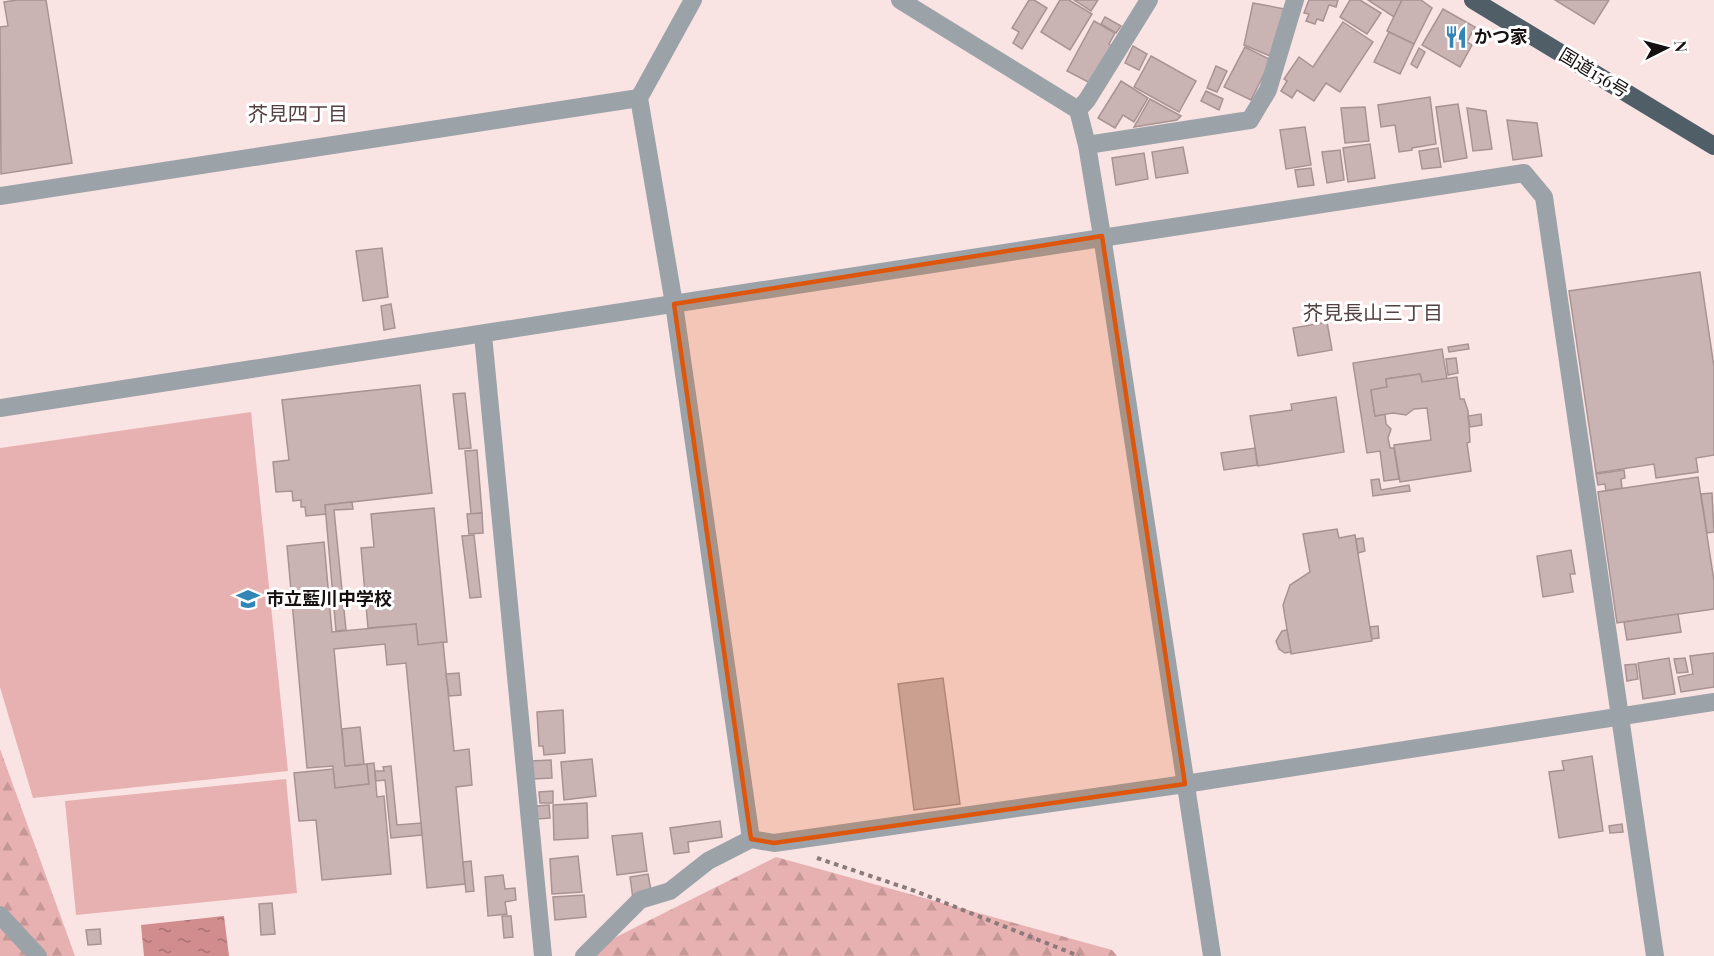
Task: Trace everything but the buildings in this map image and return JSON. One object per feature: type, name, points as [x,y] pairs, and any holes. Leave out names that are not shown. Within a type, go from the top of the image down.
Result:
[{"type":"highway","name":"国道156号","points":[[1473,0],[1714,146]]},
{"type":"street","points":[[693,0],[639,99],[674,304],[752,839]]},
{"type":"street","points":[[900,0],[1078,110],[1087,145],[1102,236],[1212,956]]},
{"type":"street","points":[[1078,110],[1087,100],[1149,0]]},
{"type":"street","points":[[1087,145],[1250,120],[1269,90],[1295,0]]},
{"type":"street","points":[[0,196],[639,99]]},
{"type":"street","points":[[0,408],[483,335],[1102,236],[1524,173],[1544,197],[1655,956]]},
{"type":"street","points":[[483,335],[543,956]]},
{"type":"street","points":[[584,956],[640,900],[670,891],[708,861],[752,839],[774,843],[1185,784],[1714,702]]},
{"type":"street","points":[[0,915],[38,956]]},
{"type":"path","points":[[807,854],[915,891],[1079,956]]},
{"type":"highlighted area","points":[[1102,236],[1185,784],[774,843],[751,839],[674,304]]},
{"type":"green space","points":[[251,412],[288,771],[33,798],[0,687],[0,448]]},
{"type":"green space","points":[[0,749],[75,956],[0,956]]},
{"type":"green space","points":[[286,779],[297,893],[76,915],[65,801]]},
{"type":"green space","points":[[776,857],[1112,950],[1117,956],[578,956]]},
{"type":"water","points":[[224,916],[229,956],[144,956],[141,925]]},
{"type":"place","name":"かつ家","points":[[1456,37]]},
{"type":"place","name":"市立藍川中学校","points":[[248,599]]},
{"type":"district","name":"芥見四丁目","points":[[298,114]]},
{"type":"district","name":"芥見長山三丁目","points":[[1373,313]]}]
